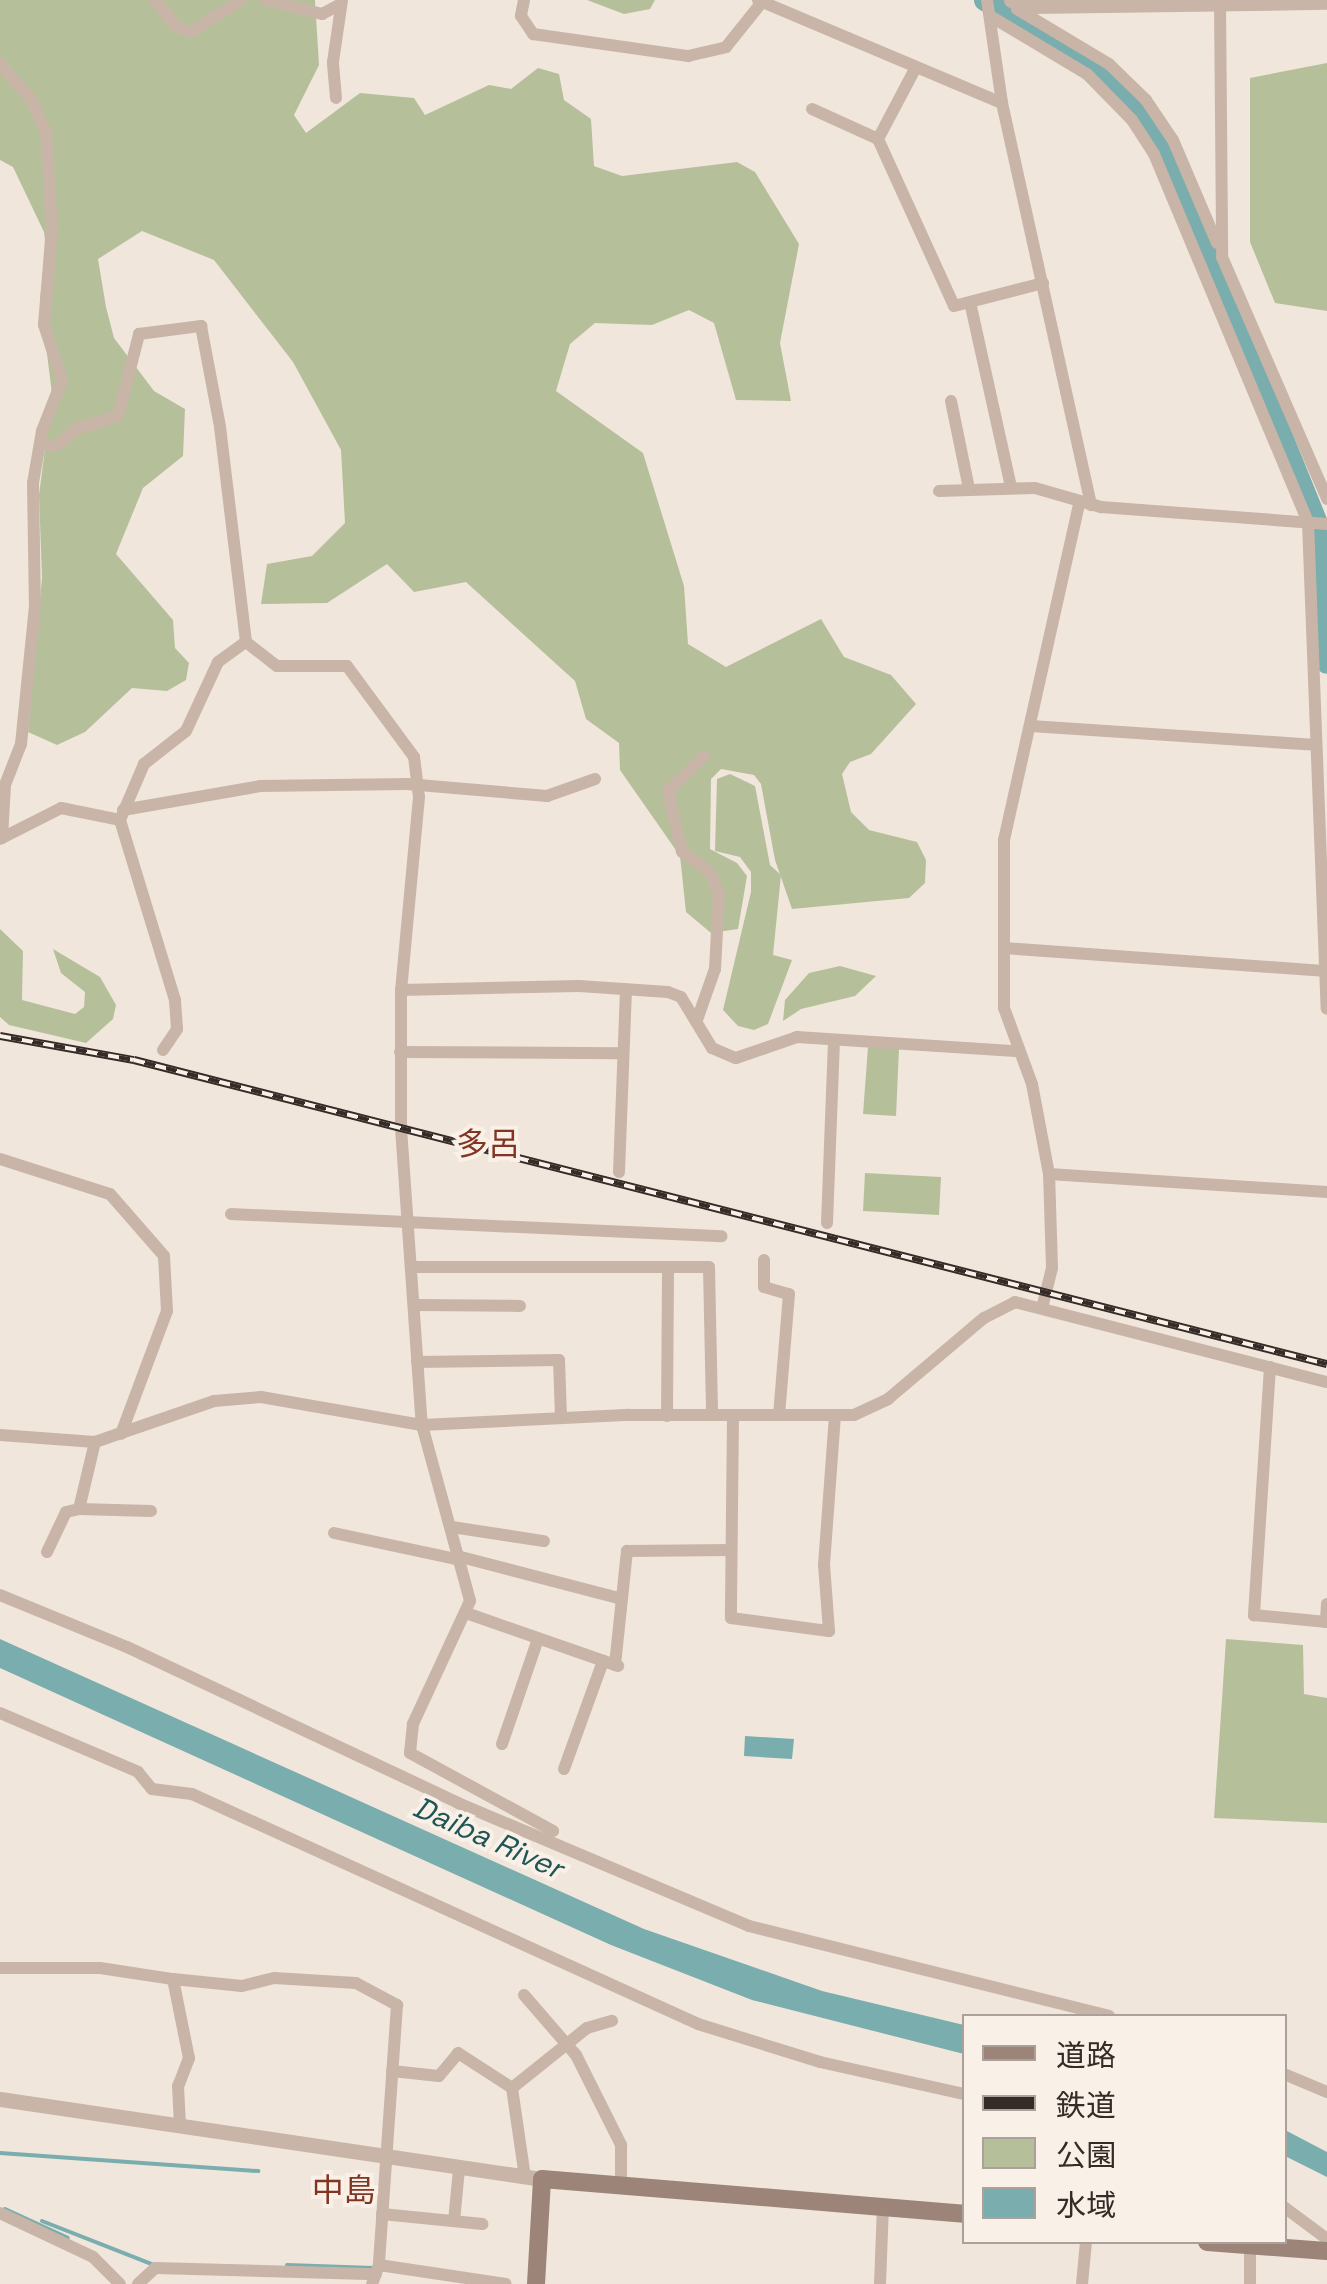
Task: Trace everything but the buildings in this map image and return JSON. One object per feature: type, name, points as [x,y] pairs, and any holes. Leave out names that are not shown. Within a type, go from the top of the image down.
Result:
[{"type":"main road","points":[[536,2284],[534,2178],[962,2214]]},
{"type":"main road","points":[[1224,2244],[1327,2251]]},
{"type":"street","points":[[155,0],[178,27],[191,32],[241,0]]},
{"type":"street","points":[[266,0],[322,14],[342,2]]},
{"type":"street","points":[[524,0],[521,16],[533,34],[688,56],[718,52],[760,1],[1002,103]]},
{"type":"street","points":[[987,0],[1002,103],[1086,503],[1004,840],[1004,1008],[1016,1052],[1032,1084],[1049,1174],[1052,1268],[1042,1308]]},
{"type":"street","points":[[336,98],[342,2]]},
{"type":"street","points":[[1327,2],[1015,2],[1017,10],[1108,64],[1146,100],[1173,140],[1327,499]]},
{"type":"street","points":[[1220,3],[1221,250]]},
{"type":"street","points":[[990,16],[1087,74],[1132,120],[1154,154],[1308,523],[1327,1009]]},
{"type":"street","points":[[0,64],[37,108],[50,150],[44,325],[62,380],[42,432],[44,444],[33,482],[36,589],[20,744],[5,785],[1,838]]},
{"type":"street","points":[[878,139],[915,68]]},
{"type":"street","points":[[812,109],[878,139],[954,306],[1042,283]]},
{"type":"street","points":[[970,302],[1011,487]]},
{"type":"street","points":[[44,444],[56,446],[76,429],[118,416],[141,332],[201,326],[220,428],[246,642],[276,666],[347,666],[405,738],[419,786],[400,990],[417,1362],[422,1425],[461,1558],[468,1614],[410,1738],[418,1762],[553,1831]]},
{"type":"street","points":[[951,401],[969,489]]},
{"type":"street","points":[[940,491],[1011,487],[1086,503],[1327,524]]},
{"type":"street","points":[[163,1050],[177,1028],[175,1000],[122,815],[144,764],[186,732],[218,662],[246,642]]},
{"type":"street","points":[[1031,726],[1316,744]]},
{"type":"street","points":[[698,1020],[715,968],[718,894],[710,872],[682,852],[668,791],[704,756]]},
{"type":"street","points":[[1,838],[61,808],[122,815],[260,786],[419,786],[547,796],[595,779]]},
{"type":"street","points":[[1004,948],[1323,971]]},
{"type":"street","points":[[618,1172],[626,989]]},
{"type":"street","points":[[400,990],[668,992],[698,1020],[712,1048],[736,1058],[797,1037],[1016,1052]]},
{"type":"street","points":[[827,1223],[834,1040]]},
{"type":"street","points":[[400,1052],[622,1054]]},
{"type":"street","points":[[0,1159],[116,1198],[164,1256],[167,1311],[121,1434]]},
{"type":"street","points":[[1049,1174],[1327,1192]]},
{"type":"street","points":[[230,1214],[410,1227],[638,1228],[722,1236]]},
{"type":"street","points":[[764,1260],[764,1287],[789,1294],[779,1415]]},
{"type":"street","points":[[414,1268],[708,1267],[712,1415]]},
{"type":"street","points":[[667,1416],[668,1268]]},
{"type":"street","points":[[0,1434],[95,1442],[214,1401],[261,1397],[422,1425],[561,1418],[835,1416],[872,1411],[984,1318],[1015,1302],[1327,1382]]},
{"type":"street","points":[[415,1304],[520,1306]]},
{"type":"street","points":[[417,1362],[559,1360],[561,1418]]},
{"type":"street","points":[[1270,1368],[1254,1615],[1326,1622],[1327,1604]]},
{"type":"street","points":[[733,1415],[731,1618],[829,1630],[824,1566],[835,1416]]},
{"type":"street","points":[[79,1509],[95,1442]]},
{"type":"street","points":[[47,1552],[66,1512],[151,1511]]},
{"type":"street","points":[[452,1527],[544,1541]]},
{"type":"street","points":[[334,1533],[461,1558],[622,1600]]},
{"type":"street","points":[[564,1770],[612,1664],[627,1551],[730,1550]]},
{"type":"street","points":[[0,1595],[128,1646],[458,1803],[749,1926],[1101,2014]]},
{"type":"street","points":[[468,1614],[612,1664]]},
{"type":"street","points":[[502,1744],[538,1639]]},
{"type":"street","points":[[0,1713],[138,1772],[152,1789],[192,1794],[698,2024],[820,2062],[962,2094]]},
{"type":"street","points":[[458,1803],[466,1788]]},
{"type":"street","points":[[0,1968],[100,1968],[242,1986],[274,1978],[347,1982],[383,1993],[400,2012],[376,2272]]},
{"type":"street","points":[[173,1979],[189,2058],[178,2086],[180,2126]]},
{"type":"street","points":[[524,1995],[568,2044],[621,2145],[620,2184]]},
{"type":"street","points":[[512,2088],[597,2022],[612,2021]]},
{"type":"street","points":[[0,2099],[384,2159],[534,2178],[512,2088],[458,2053],[439,2076],[392,2071]]},
{"type":"street","points":[[1287,2075],[1327,2092]]},
{"type":"street","points":[[454,2222],[459,2169]]},
{"type":"street","points":[[880,2284],[882,2207]]},
{"type":"street","points":[[1287,2209],[1327,2239]]},
{"type":"street","points":[[0,2213],[93,2256],[120,2284]]},
{"type":"street","points":[[382,2214],[483,2224]]},
{"type":"street","points":[[1082,2284],[1086,2244]]},
{"type":"street","points":[[1250,2247],[1251,2284]]},
{"type":"street","points":[[138,2284],[155,2268],[376,2272],[506,2284]]},
{"type":"green space","points":[[0,0],[315,0],[319,65],[294,115],[306,133],[360,93],[414,98],[425,115],[489,85],[511,89],[538,68],[559,74],[564,100],[591,119],[594,166],[622,176],[737,162],[755,172],[799,244],[780,343],[791,401],[736,400],[714,323],[689,310],[652,325],[595,323],[570,344],[556,391],[643,453],[684,586],[688,644],[726,667],[821,619],[844,657],[891,675],[916,704],[871,754],[850,762],[842,774],[851,812],[869,830],[917,842],[926,860],[925,883],[909,898],[792,909],[775,860],[761,784],[754,775],[721,769],[711,779],[710,849],[737,863],[747,876],[738,929],[711,933],[686,912],[680,856],[620,770],[619,743],[586,719],[575,681],[466,582],[414,592],[387,564],[327,603],[261,604],[267,564],[312,556],[345,523],[341,450],[293,362],[214,260],[142,231],[98,259],[106,307],[114,338],[154,391],[185,409],[183,456],[143,488],[116,554],[173,620],[175,648],[189,663],[186,680],[167,691],[132,688],[85,732],[57,745],[28,732],[42,578],[39,495],[52,394],[40,298],[47,255],[44,232],[13,167],[0,160]]},
{"type":"green space","points":[[587,0],[655,0],[650,9],[624,14]]},
{"type":"green space","points":[[1327,63],[1327,311],[1275,303],[1250,242],[1250,78]]},
{"type":"green space","points":[[730,774],[755,786],[770,865],[781,875],[773,955],[792,960],[768,1024],[754,1030],[738,1026],[723,1010],[751,892],[751,872],[740,857],[715,851],[717,779]]},
{"type":"green space","points":[[0,929],[23,951],[22,1000],[75,1014],[84,1007],[85,992],[61,973],[53,949],[100,977],[116,1005],[113,1019],[86,1043],[9,1025],[0,1017]]},
{"type":"green space","points":[[840,966],[876,976],[855,996],[801,1009],[783,1021],[785,1000],[809,973]]},
{"type":"green space","points":[[868,1047],[899,1049],[896,1116],[863,1114]]},
{"type":"green space","points":[[865,1173],[941,1177],[939,1215],[863,1211]]},
{"type":"green space","points":[[1226,1639],[1303,1645],[1304,1694],[1327,1698],[1327,1823],[1214,1818]]},
{"type":"water","points":[[0,1639],[644,1929],[822,1991],[962,2025],[962,2053],[752,2000],[611,1945],[0,1668]]},
{"type":"water","points":[[745,1736],[794,1739],[792,1759],[744,1756]]},
{"type":"water","points":[[1287,2131],[1327,2152],[1327,2177],[1287,2157]]},
{"type":"waterway","points":[[985,0],[1089,62],[1127,97],[1169,157],[1321,533],[1327,663]]},
{"type":"waterway","points":[[0,2153],[258,2171]]},
{"type":"waterway","points":[[5,2209],[68,2238]]},
{"type":"waterway","points":[[42,2221],[154,2265]]},
{"type":"waterway","points":[[287,2265],[373,2268]]},
{"type":"railway","points":[[0,1036],[134,1060],[1327,1364]]},
{"type":"district","name":"多呂","points":[[488,1144]]},
{"type":"district","name":"中島","points":[[344,2190]]},
{"type":"water label","name":"Daiba River","points":[[488,1838]]}]
